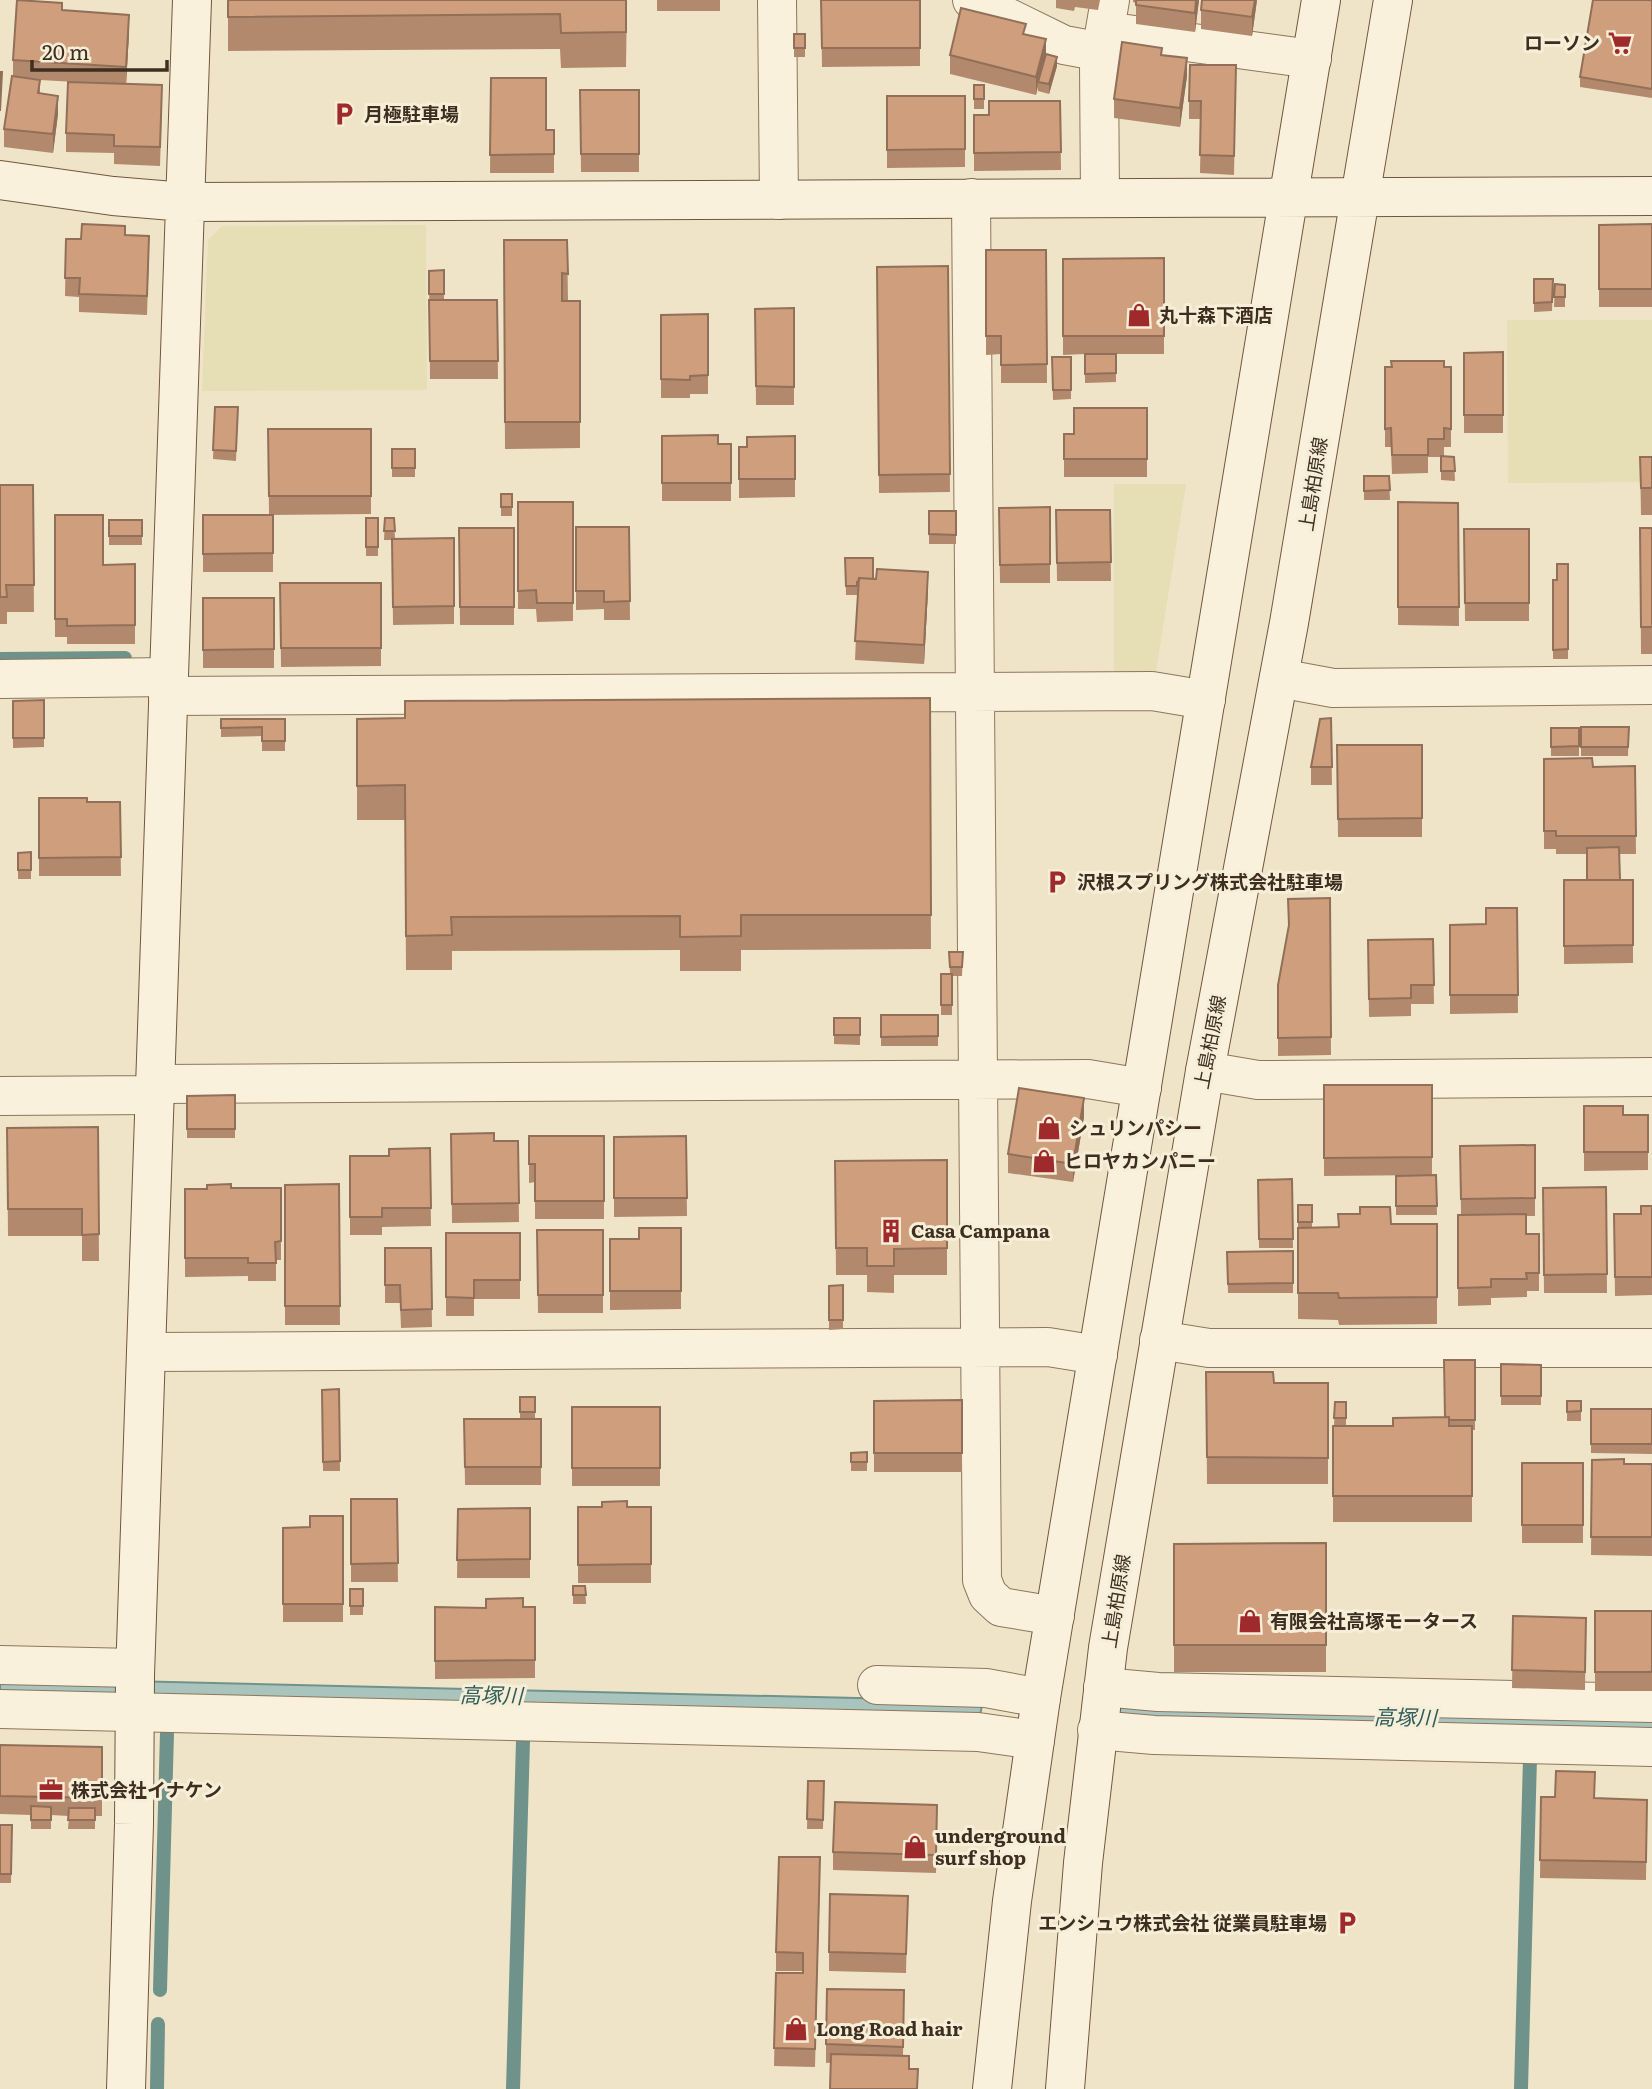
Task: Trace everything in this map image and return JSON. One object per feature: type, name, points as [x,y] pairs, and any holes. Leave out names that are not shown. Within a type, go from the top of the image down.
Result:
[{"type":"street","points":[[126,2089],[134,1824],[134,1689],[192,0]]},
{"type":"street","points":[[777,0],[779,200]]},
{"type":"street","points":[[972,0],[1064,45],[1106,28],[1311,59]]},
{"type":"street","points":[[992,2089],[1012,1901],[1041,1698],[1321,0]]},
{"type":"street","name":"上島柏原線","points":[[1065,2089],[1073,1971],[1097,1730],[1110,1634],[1205,1071],[1279,678],[1393,0]]},
{"type":"street","points":[[1100,198],[1099,65],[1106,28]]},
{"type":"street","points":[[0,180],[113,196],[185,202],[1652,195]]},
{"type":"street","points":[[971,198],[982,1580],[988,1595],[1001,1606],[1055,1616]]},
{"type":"street","points":[[1279,678],[1332,688],[1652,685]]},
{"type":"street","points":[[0,679],[169,687],[1152,691],[1206,700]]},
{"type":"street","points":[[1205,1071],[1258,1080],[1652,1077]]},
{"type":"street","points":[[0,1096],[155,1089],[1088,1079],[1142,1088]]},
{"type":"street","points":[[1159,1340],[1209,1348],[1652,1348]]},
{"type":"street","points":[[146,1352],[1048,1347],[1098,1355]]},
{"type":"street","points":[[0,1665],[134,1689],[978,1732],[1035,1740]]},
{"type":"street","points":[[877,1685],[986,1688],[1041,1698]]},
{"type":"street","points":[[1103,1687],[1158,1692],[1652,1703]]},
{"type":"street","points":[[0,1709],[134,1689]]},
{"type":"street","points":[[1097,1730],[1154,1735],[1652,1747]]},
{"type":"shaded area","points":[[426,225],[427,390],[202,391],[208,240],[222,226]]},
{"type":"shaded area","points":[[1507,320],[1652,320],[1652,482],[1508,483]]},
{"type":"shaded area","points":[[1114,484],[1186,484],[1156,671],[1114,671]]},
{"type":"water","points":[[0,1678],[983,1701],[980,1715],[0,1692]]},
{"type":"building","points":[[17,0],[62,3],[62,10],[129,15],[126,67],[13,60]]},
{"type":"building","points":[[228,0],[626,0],[626,32],[561,33],[560,14],[228,17]]},
{"type":"building","points":[[821,0],[920,0],[920,48],[822,48]]},
{"type":"building","points":[[1136,0],[1196,0],[1195,13],[1136,5]]},
{"type":"building","points":[[1202,0],[1255,0],[1252,17],[1201,10]]},
{"type":"building","name":"ローソン","points":[[1593,0],[1652,0],[1652,89],[1580,77]]},
{"type":"building","points":[[961,8],[1026,24],[1023,34],[1046,39],[1036,77],[950,55]]},
{"type":"building","points":[[794,34],[805,34],[805,48],[794,48]]},
{"type":"building","points":[[1122,42],[1162,48],[1161,55],[1187,58],[1180,108],[1114,99]]},
{"type":"building","points":[[1046,54],[1057,57],[1049,84],[1038,82]]},
{"type":"building","points":[[1190,65],[1236,65],[1234,156],[1200,155],[1201,101],[1189,101]]},
{"type":"building","points":[[0,72],[2,72],[0,111]]},
{"type":"building","points":[[12,76],[40,80],[38,93],[58,96],[53,134],[4,129]]},
{"type":"building","points":[[491,78],[546,78],[546,130],[554,130],[554,154],[490,155]]},
{"type":"building","points":[[68,82],[162,85],[160,147],[114,146],[114,135],[66,133]]},
{"type":"building","points":[[974,85],[984,85],[984,99],[974,99]]},
{"type":"building","points":[[580,90],[639,90],[639,154],[581,154]]},
{"type":"building","points":[[887,96],[965,96],[965,149],[887,150]]},
{"type":"building","points":[[989,101],[1060,101],[1061,152],[974,153],[974,115],[989,115]]},
{"type":"building","points":[[82,224],[125,226],[125,235],[149,236],[147,296],[79,294],[80,278],[65,278],[66,239],[81,239]]},
{"type":"building","points":[[1652,224],[1652,289],[1599,289],[1599,225]]},
{"type":"building","points":[[504,240],[567,240],[568,274],[562,273],[562,301],[580,301],[580,422],[505,422]]},
{"type":"building","points":[[986,250],[1046,250],[1047,364],[1001,365],[1001,336],[986,336]]},
{"type":"building","points":[[1164,258],[1164,336],[1063,336],[1063,259]]},
{"type":"building","points":[[948,266],[950,474],[879,475],[877,267]]},
{"type":"building","points":[[444,270],[444,294],[429,294],[429,271]]},
{"type":"building","points":[[1534,279],[1553,279],[1552,302],[1534,303]]},
{"type":"building","points":[[1555,284],[1565,285],[1565,297],[1554,297]]},
{"type":"building","points":[[429,300],[497,300],[498,361],[430,361]]},
{"type":"building","points":[[794,308],[794,387],[756,386],[755,309]]},
{"type":"building","points":[[708,314],[708,375],[690,376],[690,380],[661,379],[661,315]]},
{"type":"building","points":[[1503,352],[1503,415],[1464,415],[1464,353]]},
{"type":"building","points":[[1085,354],[1116,354],[1116,373],[1085,374]]},
{"type":"building","points":[[1052,357],[1071,357],[1071,390],[1053,390]]},
{"type":"building","points":[[1391,361],[1444,361],[1444,367],[1451,367],[1451,429],[1444,428],[1444,439],[1428,439],[1428,455],[1392,455],[1391,428],[1385,429],[1385,367],[1392,367]]},
{"type":"building","points":[[215,407],[238,407],[236,451],[213,450]]},
{"type":"building","points":[[1074,408],[1147,408],[1147,459],[1064,459],[1064,434],[1074,434]]},
{"type":"building","points":[[268,429],[371,429],[371,496],[269,496]]},
{"type":"building","points":[[718,435],[718,444],[731,444],[731,483],[662,483],[662,436]]},
{"type":"building","points":[[795,436],[795,479],[739,479],[739,447],[747,447],[747,437]]},
{"type":"building","points":[[392,449],[415,449],[415,468],[392,468]]},
{"type":"building","points":[[1441,456],[1454,457],[1455,471],[1441,471]]},
{"type":"building","points":[[1640,457],[1652,457],[1652,488],[1641,488]]},
{"type":"building","points":[[1364,476],[1389,476],[1390,490],[1364,491]]},
{"type":"building","points":[[0,485],[33,485],[34,585],[6,585],[7,597],[0,597]]},
{"type":"building","points":[[501,494],[512,494],[512,507],[501,507]]},
{"type":"building","points":[[518,502],[573,502],[573,603],[537,603],[536,590],[518,591]]},
{"type":"building","points":[[1398,502],[1458,503],[1459,607],[1398,607]]},
{"type":"building","points":[[1050,507],[1050,564],[1000,565],[999,508]]},
{"type":"building","points":[[1056,510],[1110,510],[1111,562],[1057,563]]},
{"type":"building","points":[[929,511],[956,511],[956,535],[929,534]]},
{"type":"building","points":[[55,515],[103,515],[103,565],[135,564],[135,625],[67,626],[67,619],[55,619]]},
{"type":"building","points":[[203,515],[273,515],[273,553],[203,554]]},
{"type":"building","points":[[366,518],[378,518],[378,547],[366,547]]},
{"type":"building","points":[[385,518],[394,518],[395,531],[384,531]]},
{"type":"building","points":[[109,520],[142,520],[142,536],[109,536]]},
{"type":"building","points":[[576,527],[629,527],[630,601],[604,602],[604,591],[576,591]]},
{"type":"building","points":[[459,528],[514,528],[514,607],[460,607]]},
{"type":"building","points":[[1640,528],[1652,528],[1652,627],[1641,627]]},
{"type":"building","points":[[1464,529],[1529,529],[1529,603],[1465,603]]},
{"type":"building","points":[[454,538],[454,606],[393,607],[392,539]]},
{"type":"building","points":[[845,558],[873,558],[873,579],[859,578],[857,586],[846,586]]},
{"type":"building","points":[[1557,564],[1568,564],[1568,649],[1553,650],[1553,580],[1557,580]]},
{"type":"building","points":[[877,569],[928,572],[924,645],[855,641],[859,578],[876,579]]},
{"type":"building","points":[[280,583],[381,583],[381,648],[281,648]]},
{"type":"building","points":[[203,598],[274,598],[274,649],[203,650]]},
{"type":"building","points":[[930,698],[931,915],[741,915],[741,936],[680,937],[680,916],[451,917],[452,935],[406,936],[405,785],[357,786],[357,719],[405,718],[405,701]]},
{"type":"building","points":[[44,700],[44,738],[13,738],[13,701]]},
{"type":"building","points":[[1331,718],[1332,767],[1311,767],[1320,719]]},
{"type":"building","points":[[221,719],[285,719],[285,741],[262,741],[262,727],[221,728]]},
{"type":"building","points":[[1581,727],[1629,727],[1628,747],[1581,747]]},
{"type":"building","points":[[1551,728],[1579,728],[1579,746],[1551,747]]},
{"type":"building","points":[[1337,745],[1422,745],[1422,818],[1338,819]]},
{"type":"building","points":[[1592,758],[1593,767],[1635,766],[1636,836],[1556,836],[1556,831],[1544,831],[1544,759]]},
{"type":"building","points":[[39,798],[87,798],[87,802],[120,802],[121,857],[39,858]]},
{"type":"building","points":[[1619,847],[1620,880],[1587,880],[1587,848]]},
{"type":"building","points":[[31,852],[31,870],[18,870],[18,853]]},
{"type":"building","points":[[1564,880],[1633,880],[1633,945],[1564,946]]},
{"type":"building","points":[[1330,898],[1331,1037],[1278,1038],[1278,985],[1289,925],[1288,899]]},
{"type":"building","points":[[1486,908],[1517,908],[1518,995],[1450,995],[1450,925],[1486,924]]},
{"type":"building","points":[[1433,939],[1434,985],[1411,985],[1411,998],[1369,999],[1368,940]]},
{"type":"building","points":[[949,952],[963,952],[962,967],[950,967]]},
{"type":"building","points":[[941,974],[952,974],[952,1005],[941,1005]]},
{"type":"building","points":[[881,1015],[938,1015],[938,1036],[881,1037]]},
{"type":"building","points":[[834,1018],[860,1018],[860,1035],[834,1035]]},
{"type":"building","points":[[1324,1085],[1432,1085],[1432,1157],[1324,1158]]},
{"type":"building","points":[[1019,1088],[1084,1098],[1073,1164],[1008,1154]]},
{"type":"building","points":[[235,1095],[235,1129],[187,1129],[187,1096]]},
{"type":"building","points":[[1584,1106],[1623,1106],[1623,1115],[1648,1115],[1648,1152],[1584,1152]]},
{"type":"building","points":[[98,1127],[99,1234],[82,1235],[82,1209],[8,1209],[7,1128]]},
{"type":"building","points":[[494,1133],[494,1141],[518,1141],[519,1203],[452,1204],[451,1134]]},
{"type":"building","points":[[529,1136],[604,1136],[604,1201],[535,1201],[535,1164],[529,1164]]},
{"type":"building","points":[[686,1136],[687,1198],[614,1198],[614,1137]]},
{"type":"building","points":[[1535,1145],[1535,1198],[1461,1199],[1460,1146]]},
{"type":"building","points":[[430,1148],[431,1208],[382,1208],[382,1217],[350,1217],[350,1156],[389,1156],[389,1149]]},
{"type":"building","name":"Casa Campana","points":[[947,1160],[947,1248],[894,1249],[894,1266],[867,1266],[867,1248],[836,1248],[835,1161]]},
{"type":"building","points":[[1436,1175],[1437,1206],[1396,1206],[1396,1176]]},
{"type":"building","points":[[1292,1179],[1293,1239],[1259,1239],[1258,1180]]},
{"type":"building","points":[[231,1184],[231,1188],[281,1188],[281,1241],[275,1242],[276,1263],[248,1263],[248,1258],[185,1258],[185,1189],[207,1189],[207,1185]]},
{"type":"building","points":[[339,1184],[340,1306],[285,1306],[285,1185]]},
{"type":"building","points":[[1606,1187],[1607,1274],[1544,1275],[1543,1188]]},
{"type":"building","points":[[1298,1205],[1312,1205],[1312,1222],[1298,1222]]},
{"type":"building","points":[[1641,1206],[1652,1206],[1652,1277],[1615,1277],[1614,1214],[1641,1214]]},
{"type":"building","points":[[1360,1207],[1390,1207],[1391,1224],[1437,1224],[1437,1297],[1339,1298],[1338,1293],[1298,1293],[1298,1228],[1339,1227],[1338,1214],[1360,1214]]},
{"type":"building","points":[[1526,1214],[1526,1234],[1539,1234],[1539,1273],[1526,1273],[1527,1279],[1491,1279],[1491,1287],[1458,1288],[1458,1215]]},
{"type":"building","points":[[639,1228],[681,1228],[681,1291],[610,1291],[610,1239],[639,1239]]},
{"type":"building","points":[[537,1230],[603,1230],[603,1295],[538,1295]]},
{"type":"building","points":[[446,1233],[520,1233],[520,1280],[474,1280],[474,1298],[446,1297]]},
{"type":"building","points":[[385,1248],[431,1248],[432,1309],[401,1310],[400,1285],[385,1285]]},
{"type":"building","points":[[1293,1251],[1293,1283],[1228,1284],[1227,1252]]},
{"type":"building","points":[[843,1285],[843,1320],[829,1320],[829,1286]]},
{"type":"building","points":[[1444,1360],[1475,1360],[1475,1420],[1449,1420],[1449,1417],[1445,1417]]},
{"type":"building","points":[[1501,1364],[1541,1365],[1541,1396],[1501,1396]]},
{"type":"building","points":[[1206,1372],[1273,1372],[1274,1383],[1328,1383],[1328,1458],[1207,1457]]},
{"type":"building","points":[[339,1389],[340,1461],[323,1462],[322,1390]]},
{"type":"building","points":[[520,1397],[535,1397],[535,1412],[520,1412]]},
{"type":"building","points":[[962,1400],[962,1453],[874,1453],[874,1401]]},
{"type":"building","points":[[1567,1401],[1581,1401],[1581,1411],[1567,1412]]},
{"type":"building","points":[[1335,1402],[1346,1402],[1346,1418],[1334,1418]]},
{"type":"building","points":[[572,1407],[660,1407],[660,1468],[572,1468]]},
{"type":"building","points":[[1591,1409],[1652,1409],[1652,1444],[1591,1444]]},
{"type":"building","points":[[1449,1417],[1449,1426],[1472,1426],[1472,1496],[1333,1496],[1333,1426],[1393,1426],[1393,1418]]},
{"type":"building","points":[[464,1419],[541,1419],[541,1467],[465,1467]]},
{"type":"building","points":[[867,1452],[867,1462],[851,1462],[851,1453]]},
{"type":"building","points":[[1624,1459],[1624,1464],[1652,1464],[1652,1537],[1591,1537],[1592,1460]]},
{"type":"building","points":[[1522,1463],[1583,1463],[1583,1525],[1522,1525]]},
{"type":"building","points":[[351,1499],[397,1499],[398,1563],[351,1564]]},
{"type":"building","points":[[627,1501],[627,1507],[651,1507],[651,1564],[578,1565],[578,1507],[602,1507],[602,1502]]},
{"type":"building","points":[[530,1508],[530,1559],[457,1560],[458,1509]]},
{"type":"building","points":[[310,1516],[343,1516],[343,1604],[283,1604],[283,1528],[310,1527]]},
{"type":"building","name":"有限会社高塚モータース","points":[[1326,1543],[1326,1645],[1174,1645],[1174,1544]]},
{"type":"building","points":[[573,1586],[585,1586],[586,1595],[573,1595]]},
{"type":"building","points":[[350,1589],[363,1589],[363,1606],[350,1606]]},
{"type":"building","points":[[523,1598],[523,1607],[535,1607],[535,1660],[435,1661],[435,1607],[486,1608],[486,1599]]},
{"type":"building","points":[[1595,1611],[1652,1611],[1652,1672],[1595,1672]]},
{"type":"building","points":[[1513,1616],[1586,1618],[1585,1672],[1512,1670]]},
{"type":"building","points":[[0,1745],[102,1747],[102,1798],[0,1796]]},
{"type":"building","points":[[1556,1771],[1595,1772],[1594,1798],[1647,1800],[1646,1862],[1540,1860],[1541,1797],[1555,1797]]},
{"type":"building","points":[[808,1781],[824,1781],[823,1820],[807,1819]]},
{"type":"building","points":[[835,1802],[937,1805],[936,1855],[833,1852]]},
{"type":"building","points":[[31,1806],[51,1807],[51,1820],[31,1820]]},
{"type":"building","points":[[69,1808],[95,1808],[95,1820],[68,1820]]},
{"type":"building","points":[[0,1825],[12,1825],[11,1874],[0,1874]]},
{"type":"building","points":[[779,1857],[820,1857],[815,2049],[774,2048],[776,1973],[803,1973],[803,1953],[776,1952]]},
{"type":"building","points":[[830,1894],[908,1896],[906,1954],[829,1952]]},
{"type":"building","points":[[827,1989],[904,1990],[903,2047],[826,2044]]},
{"type":"building","points":[[831,2054],[909,2056],[909,2069],[918,2069],[917,2089],[830,2089]]},
{"type":"waterway","points":[[0,659],[125,658]]},
{"type":"waterway","name":"高塚川","points":[[1157,1712],[1652,1724]]},
{"type":"waterway","points":[[160,1990],[167,1733]]},
{"type":"waterway","points":[[513,2089],[523,1741]]},
{"type":"waterway","points":[[1521,2089],[1530,1758]]},
{"type":"waterway","points":[[157,2089],[158,2024]]},
{"type":"place","name":"ローソン","points":[[1620,43]]},
{"type":"place","name":"月極駐車場","points":[[344,114]]},
{"type":"place","name":"丸十森下酒店","points":[[1139,315]]},
{"type":"place","name":"沢根スプリング株式会社駐車場","points":[[1057,882]]},
{"type":"place","name":"シュリンパシー","points":[[1049,1128]]},
{"type":"place","name":"ヒロヤカンパニー","points":[[1044,1161]]},
{"type":"place","name":"Casa Campana","points":[[891,1231]]},
{"type":"place","name":"有限会社高塚モータース","points":[[1250,1621]]},
{"type":"place","name":"株式会社イナケン","points":[[51,1790]]},
{"type":"place","name":"underground surf shop","points":[[915,1847]]},
{"type":"place","name":"エンシュウ株式会社 従業員駐車場","points":[[1347,1923]]},
{"type":"place","name":"Long Road hair","points":[[796,2029]]}]
